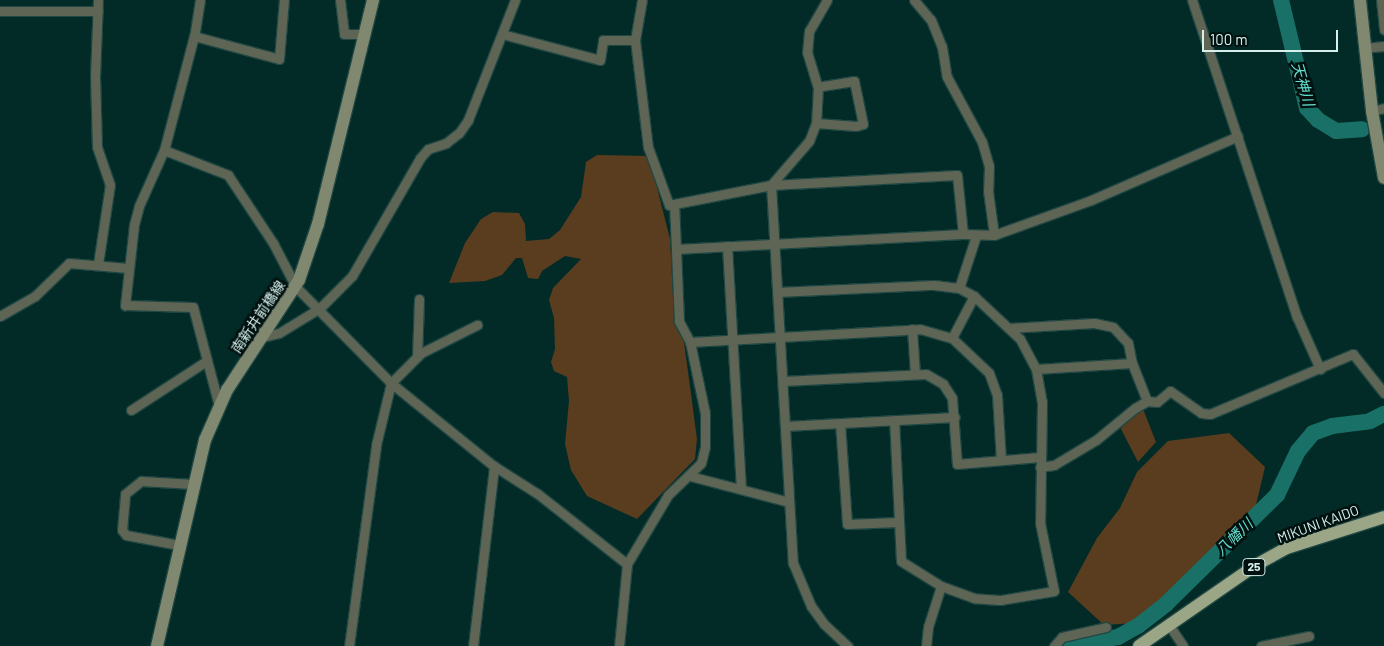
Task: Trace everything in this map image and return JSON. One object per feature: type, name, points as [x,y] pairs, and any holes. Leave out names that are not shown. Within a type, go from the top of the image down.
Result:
[{"type":"main road","name":"南新井前橋線","points":[[158,646],[193,484],[219,406],[296,287],[318,224],[373,0]]},
{"type":"main road","points":[[1360,0],[1364,48],[1378,109],[1384,178]]},
{"type":"main road","name":"MIKUNI KAIDO","points":[[1139,646],[1256,565],[1287,548],[1384,517]]},
{"type":"street","points":[[98,0],[95,77],[97,147],[110,185],[98,264]]},
{"type":"street","points":[[200,0],[194,36],[164,150],[138,206],[128,268],[125,305],[193,307],[205,362],[219,406]]},
{"type":"street","points":[[194,36],[279,59],[284,0]]},
{"type":"street","points":[[340,0],[344,34],[365,34]]},
{"type":"street","points":[[262,337],[279,333],[320,308],[352,276],[420,158],[428,149],[446,143],[459,133],[468,120],[515,0]]},
{"type":"street","points":[[642,0],[635,40],[648,147],[669,205],[771,185],[957,175],[963,234]]},
{"type":"street","points":[[827,0],[809,31],[806,52],[818,87],[816,123],[809,140],[771,185],[793,563],[801,586],[824,624],[848,646]]},
{"type":"street","points":[[914,0],[931,20],[942,47],[947,77],[982,142],[989,166],[988,191],[994,236]]},
{"type":"street","points":[[1192,0],[1297,317],[1320,369]]},
{"type":"street","points":[[1381,0],[1384,30]]},
{"type":"street","points":[[0,11],[98,11]]},
{"type":"street","points":[[502,34],[600,60],[602,40],[635,40]]},
{"type":"street","points":[[1364,48],[1384,46]]},
{"type":"street","points":[[816,123],[856,126],[863,124],[854,81],[818,87]]},
{"type":"street","points":[[676,248],[963,234],[994,236],[1091,200],[1238,136]]},
{"type":"street","points":[[164,150],[228,175],[273,243],[296,287],[320,308],[391,383],[494,466],[538,494],[627,564]]},
{"type":"street","points":[[619,646],[627,564],[668,495],[690,476],[701,463],[705,447],[705,413],[690,342],[679,321],[674,204]]},
{"type":"street","points":[[959,288],[976,236]]},
{"type":"street","points":[[726,246],[741,489]]},
{"type":"street","points":[[0,316],[35,296],[68,263],[128,268]]},
{"type":"street","points":[[777,292],[934,285],[959,288],[974,296],[1020,339],[1036,369],[1042,402],[1040,523],[1054,592],[1000,600],[974,598],[941,586],[901,561],[894,420]]},
{"type":"street","points":[[952,338],[974,296]]},
{"type":"street","points":[[417,358],[419,299]]},
{"type":"street","points":[[1009,328],[1094,323],[1112,327],[1128,344],[1132,363],[1147,401]]},
{"type":"street","points":[[349,646],[376,445],[391,383],[417,358],[478,325]]},
{"type":"street","points":[[690,342],[912,329],[952,338],[989,373],[997,395],[1001,460]]},
{"type":"street","points":[[912,329],[915,374]]},
{"type":"street","points":[[782,382],[926,374],[943,384],[952,398],[955,416],[957,464],[1001,460],[1040,462],[1054,465],[1096,440],[1147,401],[1157,402],[1170,391],[1201,413],[1210,414],[1353,354],[1384,393]]},
{"type":"street","points":[[131,410],[205,362]]},
{"type":"street","points":[[1036,369],[1132,363]]},
{"type":"street","points":[[785,426],[955,416]]},
{"type":"street","points":[[840,423],[847,524],[899,522]]},
{"type":"street","points":[[473,646],[494,466]]},
{"type":"street","points":[[690,476],[790,502]]},
{"type":"street","points":[[179,545],[126,535],[122,530],[124,494],[141,481],[193,484]]},
{"type":"street","points":[[926,646],[928,627],[941,586]]},
{"type":"street","points":[[1169,625],[1183,646]]},
{"type":"street","points":[[1054,646],[1062,637],[1106,627]]},
{"type":"street","points":[[1261,646],[1309,636]]},
{"type":"shaded area","points":[[597,155],[649,156],[670,239],[674,312],[682,327],[697,439],[695,459],[637,519],[587,496],[571,470],[565,444],[569,401],[567,377],[554,371],[551,362],[555,349],[554,318],[549,300],[553,288],[581,259],[565,256],[542,271],[538,279],[528,278],[522,258],[516,258],[502,275],[485,281],[449,283],[465,243],[481,219],[493,212],[519,213],[525,224],[526,241],[549,239],[560,230],[581,197],[586,162]]},
{"type":"shaded area","points":[[1143,409],[1156,442],[1138,462],[1120,427],[1134,412]]},
{"type":"shaded area","points":[[1229,433],[1265,467],[1255,509],[1223,545],[1188,572],[1151,622],[1104,625],[1068,592],[1097,538],[1120,508],[1137,472],[1168,441]]},
{"type":"waterway","name":"天神川","points":[[1281,0],[1307,108],[1318,120],[1336,131],[1362,129]]},
{"type":"waterway","name":"八幡川","points":[[1067,646],[1118,637],[1138,626],[1166,604],[1277,495],[1298,451],[1313,433],[1332,426],[1370,421],[1384,414]]}]
